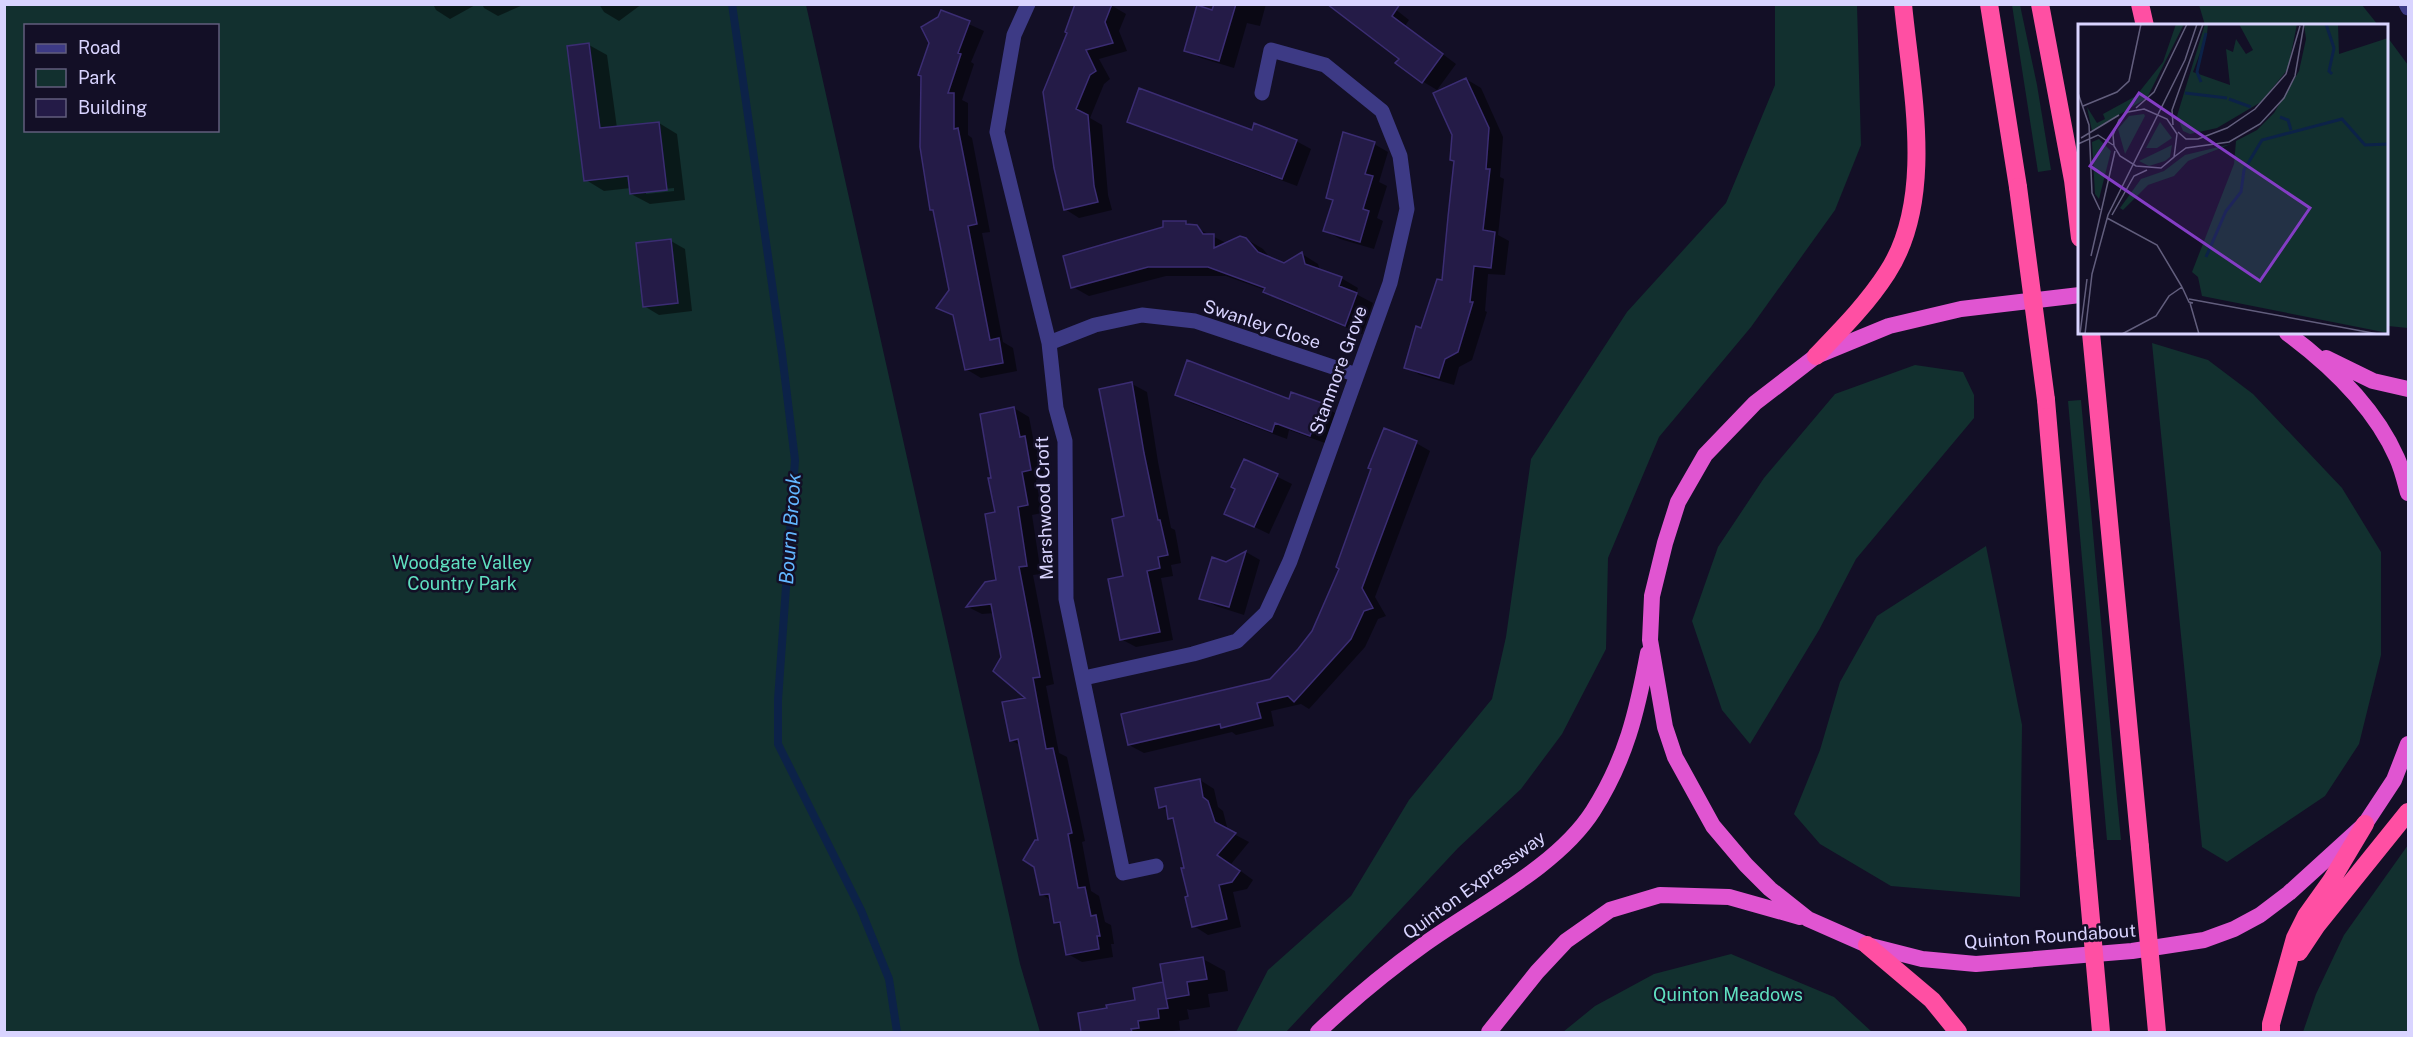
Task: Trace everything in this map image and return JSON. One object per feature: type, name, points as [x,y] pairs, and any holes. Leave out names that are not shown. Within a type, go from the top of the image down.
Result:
[{"type":"highway","points":[[1816,357],[1864,306],[1889,272],[1906,234],[1916,194],[1915,129],[1903,4]]},
{"type":"highway","points":[[1989,4],[2018,187],[2046,400],[2101,1032]]},
{"type":"highway","points":[[2040,4],[2073,180],[2078,221]]},
{"type":"highway","points":[[2140,4],[2145,24]]},
{"type":"highway","name":"Quinton Roundabout","points":[[2078,295],[1951,311],[1888,327],[1816,357],[1755,403],[1705,455],[1677,502],[1652,596],[1650,640],[1665,728],[1675,757],[1713,826],[1770,889],[1808,919],[1868,945],[1923,959],[1976,963],[2132,951],[2204,940],[2234,929],[2260,915],[2289,893],[2365,824],[2394,780],[2409,744]]},
{"type":"highway","points":[[2091,334],[2099,394],[2157,1032]]},
{"type":"highway","points":[[2288,334],[2312,352],[2341,380],[2374,420],[2397,457],[2409,493]]},
{"type":"highway","points":[[2312,352],[2373,381],[2409,389]]},
{"type":"highway","name":"Quinton Expressway","points":[[1318,1032],[1367,987],[1426,942],[1534,869],[1563,845],[1592,813],[1612,778],[1631,731],[1637,712],[1650,640]]},
{"type":"highway","points":[[2287,971],[2317,925],[2409,812]]},
{"type":"highway","points":[[2271,1032],[2271,1024],[2295,938],[2306,916],[2331,881],[2365,824]]},
{"type":"highway","points":[[1489,1032],[1537,972],[1566,941],[1610,910],[1660,895],[1729,897],[1808,919]]},
{"type":"highway","points":[[1868,945],[1932,1000],[1958,1032]]},
{"type":"street","name":"Marshwood Croft","points":[[1028,4],[1014,35],[997,132],[1049,343],[1056,408],[1065,441],[1066,599],[1123,873],[1156,866]]},
{"type":"street","points":[[2406,4],[2409,8]]},
{"type":"street","name":"Stanmore Grove","points":[[1084,678],[1193,654],[1237,641],[1266,613],[1290,561],[1390,284],[1407,209],[1400,156],[1382,111],[1325,65],[1271,50],[1262,93]]},
{"type":"street","name":"Swanley Close","points":[[1049,343],[1095,325],[1142,315],[1195,321],[1357,375]]},
{"type":"green space","name":"Woodgate Valley Country Park","points":[[4,5],[806,5],[1020,964],[1040,1032],[5,1032]]},
{"type":"green space","points":[[1775,5],[1857,5],[1861,145],[1835,210],[1751,327],[1659,437],[1608,558],[1606,649],[1562,734],[1521,789],[1458,848],[1286,1032],[1236,1032],[1268,970],[1351,896],[1409,800],[1492,699],[1506,637],[1531,459],[1627,312],[1726,203],[1775,85]]},
{"type":"green space","points":[[2012,5],[2020,5],[2037,85],[2051,170],[2038,172]]},
{"type":"green space","points":[[2199,5],[2362,5],[2377,24],[2205,24]]},
{"type":"green space","points":[[2389,39],[2408,65],[2408,328],[2389,326]]},
{"type":"green space","points":[[2152,343],[2208,360],[2253,394],[2342,488],[2381,552],[2381,655],[2359,744],[2325,796],[2227,862],[2202,847]]},
{"type":"green space","points":[[1915,365],[1963,372],[1974,395],[1974,418],[1856,559],[1819,630],[1750,744],[1722,710],[1692,621],[1718,547],[1764,478],[1835,394]]},
{"type":"green space","points":[[2081,400],[2121,840],[2107,840],[2068,401]]},
{"type":"green space","points":[[1986,546],[2022,725],[2020,897],[1891,886],[1820,844],[1794,814],[1820,750],[1840,682],[1877,616]]},
{"type":"green space","points":[[2408,845],[2408,1032],[2303,1032],[2316,994],[2344,935]]},
{"type":"green space","name":"Quinton Meadows","points":[[1731,954],[1834,997],[1872,1032],[1563,1032],[1595,1006],[1654,974]]},
{"type":"building","points":[[1075,4],[1112,4],[1105,22],[1113,43],[1086,50],[1096,71],[1090,75],[1076,109],[1088,115],[1094,186],[1098,202],[1064,210],[1054,168],[1043,92],[1067,33],[1065,32]]},
{"type":"building","points":[[1214,4],[1236,4],[1219,61],[1184,51],[1197,5],[1212,10]]},
{"type":"building","points":[[1327,4],[1400,4],[1392,16],[1443,54],[1422,83],[1395,63],[1399,59]]},
{"type":"building","points":[[941,10],[970,21],[958,53],[961,54],[948,93],[954,93],[954,129],[958,128],[977,224],[968,226],[990,340],[999,338],[1003,363],[965,370],[953,315],[936,308],[949,290],[933,210],[930,210],[920,147],[921,76],[918,75],[929,43],[921,27],[938,17]]},
{"type":"building","points":[[589,43],[600,128],[659,122],[667,190],[630,194],[628,176],[584,181],[567,46]]},
{"type":"building","points":[[1466,78],[1489,128],[1486,169],[1490,169],[1483,230],[1495,232],[1491,268],[1474,266],[1470,302],[1473,302],[1458,352],[1445,359],[1439,378],[1404,368],[1416,326],[1421,328],[1437,279],[1442,280],[1454,161],[1450,160],[1452,135],[1433,93]]},
{"type":"building","points":[[1139,88],[1252,130],[1254,123],[1297,140],[1282,179],[1127,122]]},
{"type":"building","points":[[1343,132],[1375,142],[1365,174],[1373,176],[1363,209],[1369,211],[1360,242],[1323,231],[1333,200],[1326,198]]},
{"type":"building","points":[[1163,221],[1186,221],[1186,224],[1197,225],[1203,234],[1214,234],[1214,248],[1240,236],[1246,238],[1258,252],[1284,263],[1302,252],[1305,264],[1342,277],[1339,286],[1357,293],[1345,326],[1263,292],[1265,288],[1208,267],[1148,267],[1071,288],[1063,256],[1163,227]]},
{"type":"building","points":[[671,239],[678,303],[643,307],[636,243]]},
{"type":"building","points":[[1187,360],[1289,399],[1291,392],[1322,403],[1310,436],[1275,423],[1272,432],[1175,395]]},
{"type":"building","points":[[1132,382],[1144,453],[1168,555],[1158,557],[1160,568],[1147,571],[1160,632],[1120,640],[1108,579],[1123,576],[1112,519],[1124,516],[1099,389]]},
{"type":"building","points":[[1014,407],[1020,437],[1025,436],[1031,470],[1022,472],[1028,505],[1018,507],[1027,566],[1019,567],[1040,677],[1033,678],[1046,749],[1053,748],[1072,833],[1068,834],[1078,888],[1085,887],[1091,916],[1096,915],[1100,936],[1097,936],[1099,949],[1066,955],[1060,922],[1054,923],[1049,894],[1040,895],[1034,867],[1023,860],[1035,840],[1038,840],[1018,739],[1010,741],[1002,702],[1025,698],[993,671],[1001,657],[991,604],[966,607],[985,582],[996,580],[985,514],[995,512],[980,414]]},
{"type":"building","points":[[1384,428],[1417,441],[1362,588],[1373,608],[1364,611],[1351,639],[1294,702],[1288,696],[1257,703],[1261,718],[1221,728],[1220,724],[1128,745],[1121,714],[1270,679],[1298,649],[1312,631],[1339,569],[1336,567],[1371,469],[1368,468]]},
{"type":"building","points":[[1244,459],[1278,474],[1254,527],[1224,514],[1235,489],[1231,487]]},
{"type":"building","points":[[1246,551],[1229,607],[1199,599],[1212,557],[1226,562]]},
{"type":"building","points":[[1200,779],[1203,797],[1208,801],[1215,822],[1236,833],[1217,855],[1240,871],[1232,882],[1219,885],[1227,919],[1192,927],[1181,868],[1184,868],[1173,818],[1168,819],[1166,806],[1159,808],[1155,788]]},
{"type":"building","points":[[1203,957],[1207,979],[1187,982],[1189,995],[1166,999],[1160,964]]},
{"type":"building","points":[[1163,982],[1168,1008],[1158,1009],[1159,1018],[1138,1021],[1139,1028],[1131,1029],[1132,1032],[1081,1032],[1078,1013],[1135,1000],[1133,988]]},
{"type":"waterway","name":"Bourn Brook","points":[[732,4],[795,460],[778,700],[778,744],[861,910],[889,979],[897,1032]]}]
